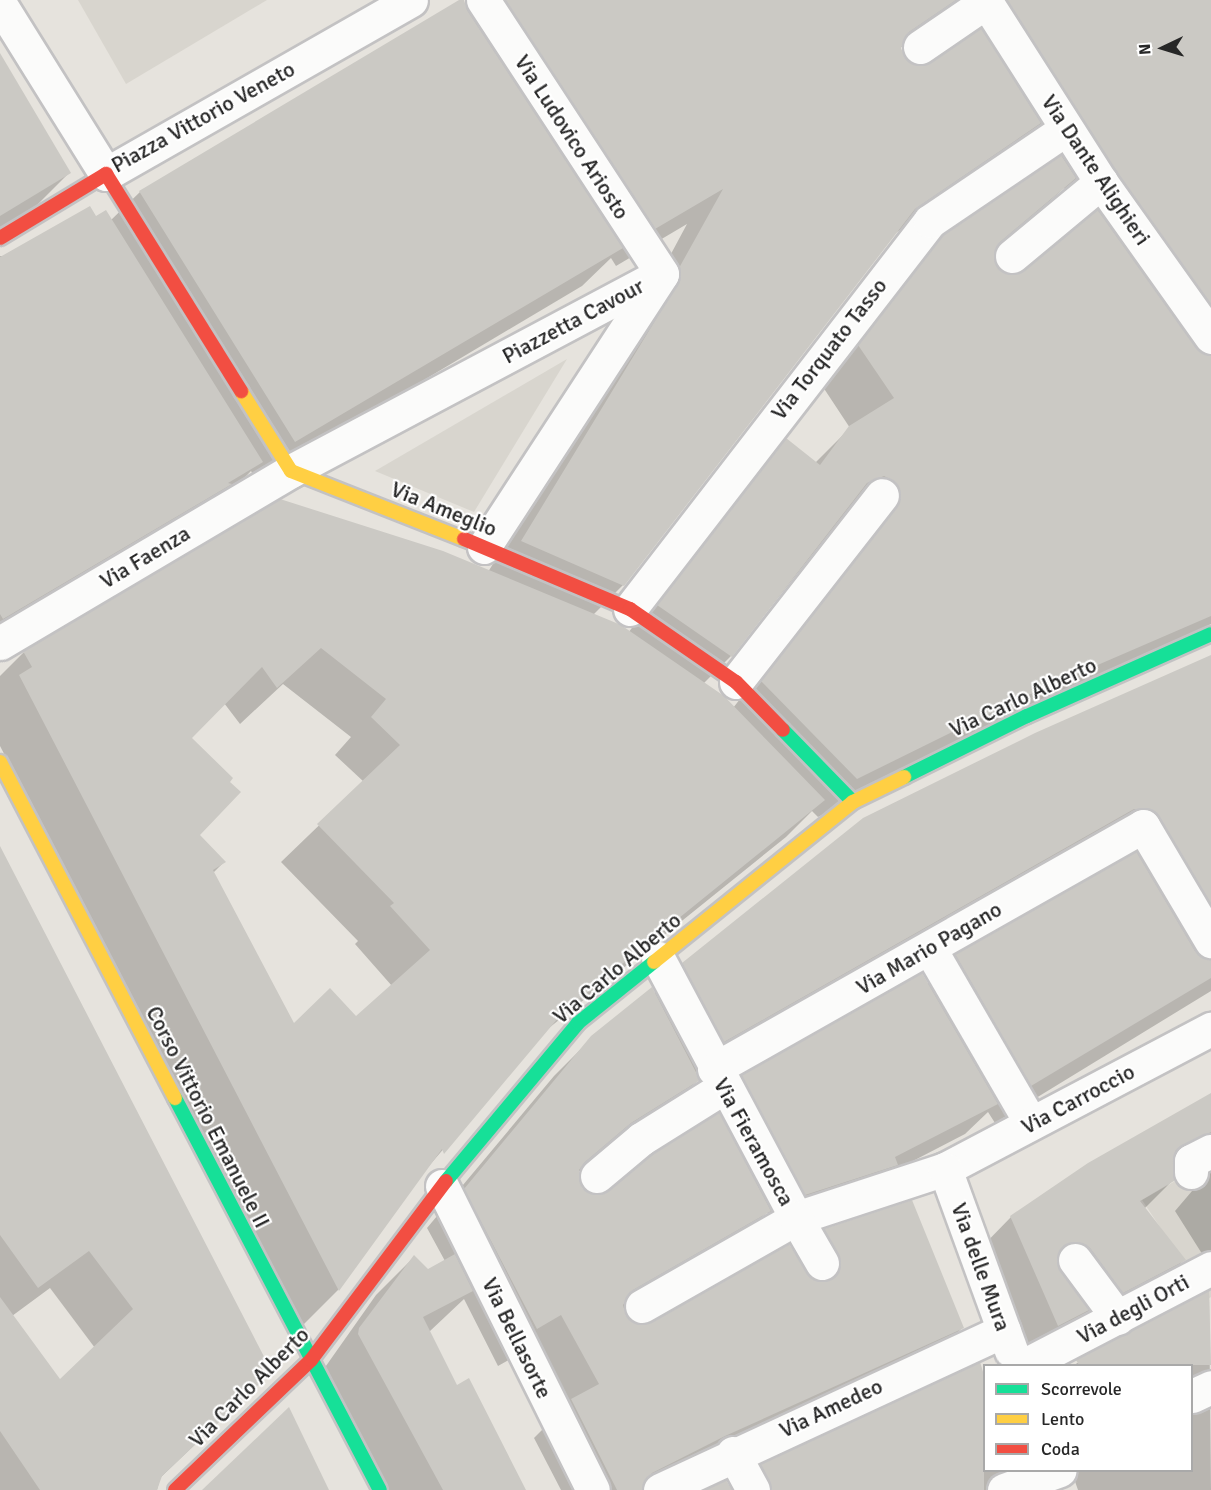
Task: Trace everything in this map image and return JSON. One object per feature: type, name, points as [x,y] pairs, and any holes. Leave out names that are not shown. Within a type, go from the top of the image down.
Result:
[{"type":"street","name":"Piazza Vittorio Veneto","points":[[0,4],[106,174],[411,0]]},
{"type":"street","name":"Via Ludovico Ariosto","points":[[483,0],[662,273]]},
{"type":"street","points":[[920,47],[985,1]]},
{"type":"street","name":"Via Dante Alighieri","points":[[985,1],[1101,182],[1211,337]]},
{"type":"street","name":"Via Torquato Tasso","points":[[630,609],[930,221],[1066,129]]},
{"type":"street","points":[[0,238],[106,174],[291,471]]},
{"type":"street","points":[[1012,256],[1101,182]]},
{"type":"street","name":"Piazzetta Cavour","points":[[291,471],[662,273]]},
{"type":"street","name":"Piazzetta Cavour","points":[[483,548],[662,273]]},
{"type":"street","name":"Via Ameglio","points":[[291,471],[630,609],[736,682],[853,802]]},
{"type":"street","name":"Via Faenza","points":[[0,643],[291,471]]},
{"type":"street","points":[[736,682],[882,495]]},
{"type":"street","name":"Via Carlo Alberto","points":[[175,1490],[310,1360],[442,1186],[578,1023],[853,802],[1027,716],[1211,634]]},
{"type":"street","name":"Corso Vittorio Emanuele II","points":[[0,762],[310,1360],[380,1490]]},
{"type":"street","name":"Via Mario Pagano","points":[[597,1176],[719,1078],[930,949],[1143,826],[1211,941]]},
{"type":"street","points":[[930,949],[1031,1123]]},
{"type":"street","name":"Via Fieramosca","points":[[658,958],[719,1078],[796,1218],[945,1169]]},
{"type":"street","name":"Via Carroccio","points":[[945,1169],[1211,1029]]},
{"type":"street","name":"Via delle Mura","points":[[945,1169],[1017,1364]]},
{"type":"street","name":"Via Bellasorte","points":[[442,1186],[593,1490]]},
{"type":"street","points":[[642,1306],[796,1218],[822,1263]]},
{"type":"street","points":[[1075,1260],[1118,1318]]},
{"type":"street","name":"Via degli Orti","points":[[1025,1364],[1211,1268]]},
{"type":"street","name":"Via Amedeo","points":[[660,1490],[734,1453],[1004,1330]]},
{"type":"street","points":[[1193,1395],[1211,1388]]},
{"type":"street","points":[[734,1453],[753,1490]]},
{"type":"street","points":[[1004,1490],[1055,1472]]},
{"type":"street","points":[[1062,1472],[1071,1490]]},
{"type":"shaded area","points":[[78,0],[267,0],[126,84]]},
{"type":"shaded area","points":[[567,359],[474,512],[375,471]]},
{"type":"shaded area","points":[[1211,1169],[1211,1297],[1208,1299],[1142,1200],[1191,1172]]},
{"type":"building","points":[[459,0],[464,0],[467,10],[623,248],[295,442],[139,191]]},
{"type":"building","points":[[505,0],[956,0],[909,32],[901,48],[905,58],[921,66],[930,63],[981,28],[1041,123],[915,209],[624,586],[521,541],[678,283],[679,268],[723,189],[655,229]]},
{"type":"building","points":[[1007,0],[1211,0],[1211,305],[1117,172]]},
{"type":"building","points":[[0,53],[71,173],[0,216]]},
{"type":"building","points":[[1061,155],[1076,178],[1000,242],[994,260],[1006,274],[1023,271],[1097,209],[1196,348],[1211,355],[1211,616],[1019,699],[857,779],[761,681],[897,507],[901,497],[894,481],[884,476],[867,483],[732,657],[657,605],[786,438],[820,465],[849,426],[894,398],[858,345],[943,235]]},
{"type":"building","points":[[90,206],[96,216],[106,210],[263,462],[228,483],[232,484],[3,619],[0,614],[0,257]]},
{"type":"building","points":[[280,499],[443,551],[621,625],[724,696],[825,800],[564,1011],[444,1154],[442,1149],[339,1291],[19,675],[32,667],[23,651]],"holes":[[[321,648],[386,699],[371,717],[400,745],[317,824],[394,903],[390,906],[430,950],[356,1016],[330,988],[294,1023],[213,870],[226,862],[200,835],[241,792],[230,782],[233,778],[192,738],[262,667],[277,688]]]},
{"type":"building","points":[[1211,655],[1211,904],[1159,816],[1152,810],[1134,809],[724,1042],[682,963],[863,818],[1035,733]]},
{"type":"building","points":[[0,846],[272,1372],[162,1476],[157,1490],[40,1490],[0,1431],[0,1297],[60,1379],[133,1309],[89,1251],[38,1288],[0,1235]]},
{"type":"building","points":[[1136,851],[1195,951],[1211,960],[1211,978],[1031,1086],[955,954]]},
{"type":"building","points":[[922,973],[998,1104],[895,1157],[898,1165],[805,1195],[741,1075]]},
{"type":"building","points":[[652,987],[700,1080],[631,1123],[585,1162],[579,1170],[582,1188],[591,1194],[609,1191],[652,1154],[719,1112],[771,1211],[633,1290],[623,1305],[626,1316],[641,1325],[651,1322],[789,1244],[812,1279],[831,1279],[841,1262],[824,1229],[912,1200],[964,1328],[725,1436],[652,1473],[642,1490],[617,1490],[571,1399],[599,1384],[561,1315],[537,1329],[464,1189],[591,1036]]},
{"type":"building","points":[[1211,1093],[1211,1132],[1175,1151],[1174,1181],[1140,1201],[1186,1260],[1123,1293],[1090,1248],[1082,1243],[1064,1245],[1057,1263],[1089,1310],[1058,1326],[1010,1216],[1088,1163]]},
{"type":"building","points":[[455,1254],[473,1291],[423,1317],[457,1385],[469,1378],[526,1490],[443,1490],[358,1334],[359,1328],[414,1255],[428,1269]]},
{"type":"building","points":[[1209,1290],[1211,1365],[1078,1364],[1076,1360]]},
{"type":"building","points":[[980,1362],[983,1372],[984,1490],[772,1490],[760,1464]]},
{"type":"building","points":[[289,1407],[329,1490],[202,1490]]},
{"type":"building","points":[[726,1480],[732,1490],[704,1490]]},
{"type":"traffic: fast","points":[[904,777],[1027,716],[1211,634]]},
{"type":"traffic: fast","points":[[783,730],[853,802]]},
{"type":"traffic: fast","points":[[446,1181],[578,1023],[654,962]]},
{"type":"traffic: fast","points":[[175,1098],[380,1490]]},
{"type":"traffic: slow","points":[[241,391],[291,471],[464,539]]},
{"type":"traffic: slow","points":[[0,762],[175,1098]]},
{"type":"traffic: slow","points":[[654,962],[853,802],[904,777]]},
{"type":"traffic: jam","points":[[0,238],[106,174],[241,391]]},
{"type":"traffic: jam","points":[[464,539],[630,609],[736,682],[783,730]]},
{"type":"traffic: jam","points":[[175,1490],[311,1360],[446,1181]]}]
